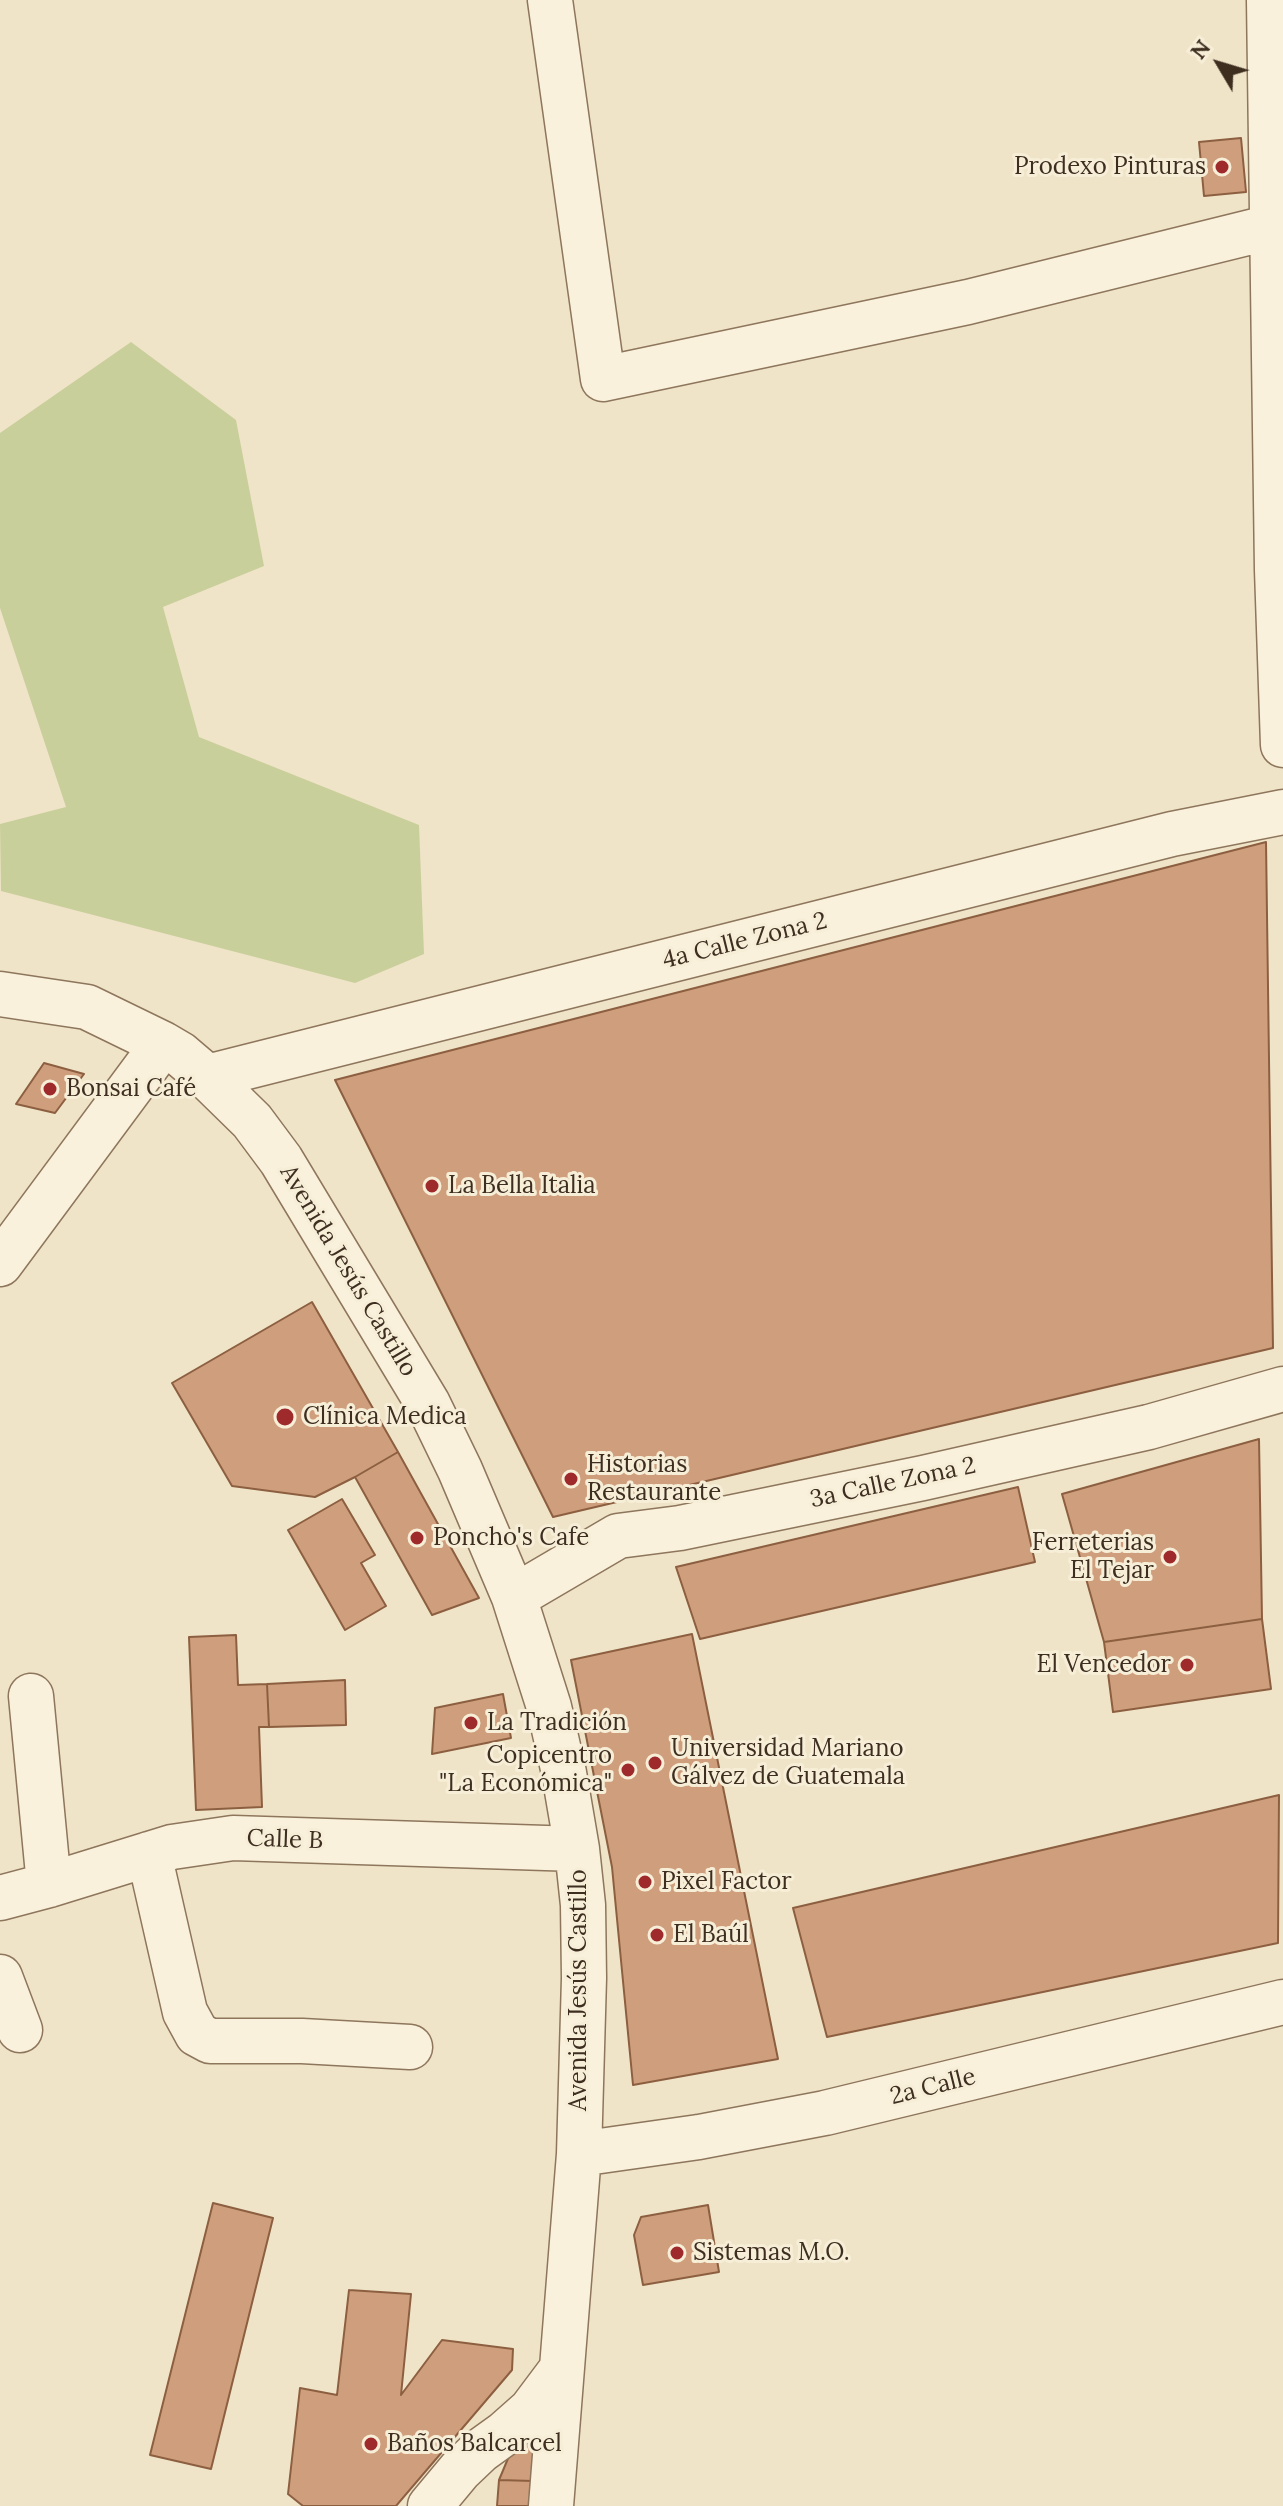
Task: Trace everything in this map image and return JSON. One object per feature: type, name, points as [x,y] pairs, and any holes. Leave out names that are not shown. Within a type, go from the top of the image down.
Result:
[{"type":"street","points":[[550,0],[603,379],[968,302],[1278,225]]},
{"type":"street","points":[[1269,0],[1278,225],[1283,745]]},
{"type":"street","name":"4a Calle Zona 2","points":[[207,1077],[1172,834],[1283,812]]},
{"type":"street","name":"Avenida Jesús Castillo","points":[[0,994],[87,1007],[163,1044],[207,1077],[252,1121],[281,1160],[428,1404],[514,1597],[549,1707],[577,1849],[583,1905],[579,2154],[551,2506]]},
{"type":"street","points":[[0,1264],[163,1044]]},
{"type":"street","name":"3a Calle Zona 2","points":[[514,1597],[618,1536],[680,1528],[968,1468],[1149,1427],[1283,1389]]},
{"type":"street","points":[[31,1696],[49,1885]]},
{"type":"street","name":"Calle B","points":[[0,1898],[149,1854],[233,1838],[577,1849]]},
{"type":"street","points":[[149,1854],[185,2012],[197,2034],[210,2041],[302,2041],[410,2047]]},
{"type":"street","points":[[0,1977],[20,2030]]},
{"type":"street","name":"2a Calle","points":[[579,2154],[699,2137],[825,2113],[1283,2002]]},
{"type":"street","points":[[430,2506],[460,2470],[531,2410],[561,2370]]},
{"type":"green space","points":[[131,342],[236,420],[264,566],[163,607],[199,737],[419,825],[424,954],[355,983],[1,891],[0,824],[66,807],[0,608],[0,433]]},
{"type":"building","name":"Prodexo Pinturas","points":[[1241,138],[1246,192],[1204,196],[1199,142]]},
{"type":"building","points":[[1266,842],[1273,1348],[553,1517],[335,1080]]},
{"type":"building","name":"Bonsai Café","points":[[44,1063],[84,1074],[55,1113],[16,1104]]},
{"type":"building","name":"Clínica Medica","points":[[312,1302],[398,1452],[315,1497],[232,1486],[172,1383]]},
{"type":"building","name":"Ferreterias El Tejar","points":[[1259,1439],[1262,1619],[1104,1642],[1062,1494]]},
{"type":"building","name":"Poncho's Cafe","points":[[398,1452],[479,1598],[432,1615],[355,1477]]},
{"type":"building","points":[[1018,1487],[1035,1562],[700,1639],[676,1567]]},
{"type":"building","points":[[342,1499],[375,1555],[361,1563],[386,1606],[345,1630],[288,1530]]},
{"type":"building","name":"El Vencedor","points":[[1262,1619],[1271,1689],[1113,1712],[1104,1642]]},
{"type":"building","name":"Universidad Mariano Gálvez de Guatemala","points":[[692,1634],[778,2059],[633,2085],[612,1867],[571,1660]]},
{"type":"building","points":[[236,1635],[238,1685],[267,1684],[269,1727],[259,1727],[262,1807],[196,1810],[189,1637]]},
{"type":"building","points":[[345,1680],[346,1725],[269,1727],[267,1684]]},
{"type":"building","name":"La Tradición","points":[[503,1694],[511,1738],[432,1754],[435,1708]]},
{"type":"building","points":[[1279,1795],[1278,1943],[827,2037],[793,1908]]},
{"type":"building","points":[[213,2203],[273,2218],[211,2469],[150,2455]]},
{"type":"building","name":"Sistemas M.O.","points":[[708,2205],[719,2272],[643,2285],[634,2235],[641,2217]]},
{"type":"building","name":"Baños Balcarcel","points":[[349,2290],[411,2294],[401,2395],[442,2340],[513,2349],[512,2370],[396,2506],[303,2506],[288,2494],[300,2388],[337,2395]]},
{"type":"building","points":[[536,2430],[533,2481],[499,2480],[517,2437]]},
{"type":"building","points":[[499,2480],[533,2481],[531,2506],[497,2506]]},
{"type":"place","name":"Prodexo Pinturas","points":[[1222,167]]},
{"type":"place","name":"Bonsai Café","points":[[50,1089]]},
{"type":"place","name":"La Bella Italia","points":[[432,1186]]},
{"type":"place","name":"Clínica Medica","points":[[285,1417]]},
{"type":"place","name":"Historias Restaurante","points":[[571,1479]]},
{"type":"place","name":"Poncho's Cafe","points":[[417,1538]]},
{"type":"place","name":"Ferreterias El Tejar","points":[[1170,1557]]},
{"type":"place","name":"El Vencedor","points":[[1187,1665]]},
{"type":"place","name":"La Tradición","points":[[471,1723]]},
{"type":"place","name":"Universidad Mariano Gálvez de Guatemala","points":[[655,1763]]},
{"type":"place","name":"Copicentro \"La Económica\"","points":[[628,1770]]},
{"type":"place","name":"Pixel Factor","points":[[645,1882]]},
{"type":"place","name":"El Baúl","points":[[657,1935]]},
{"type":"place","name":"Sistemas M.O.","points":[[677,2253]]},
{"type":"place","name":"Baños Balcarcel","points":[[371,2444]]}]
